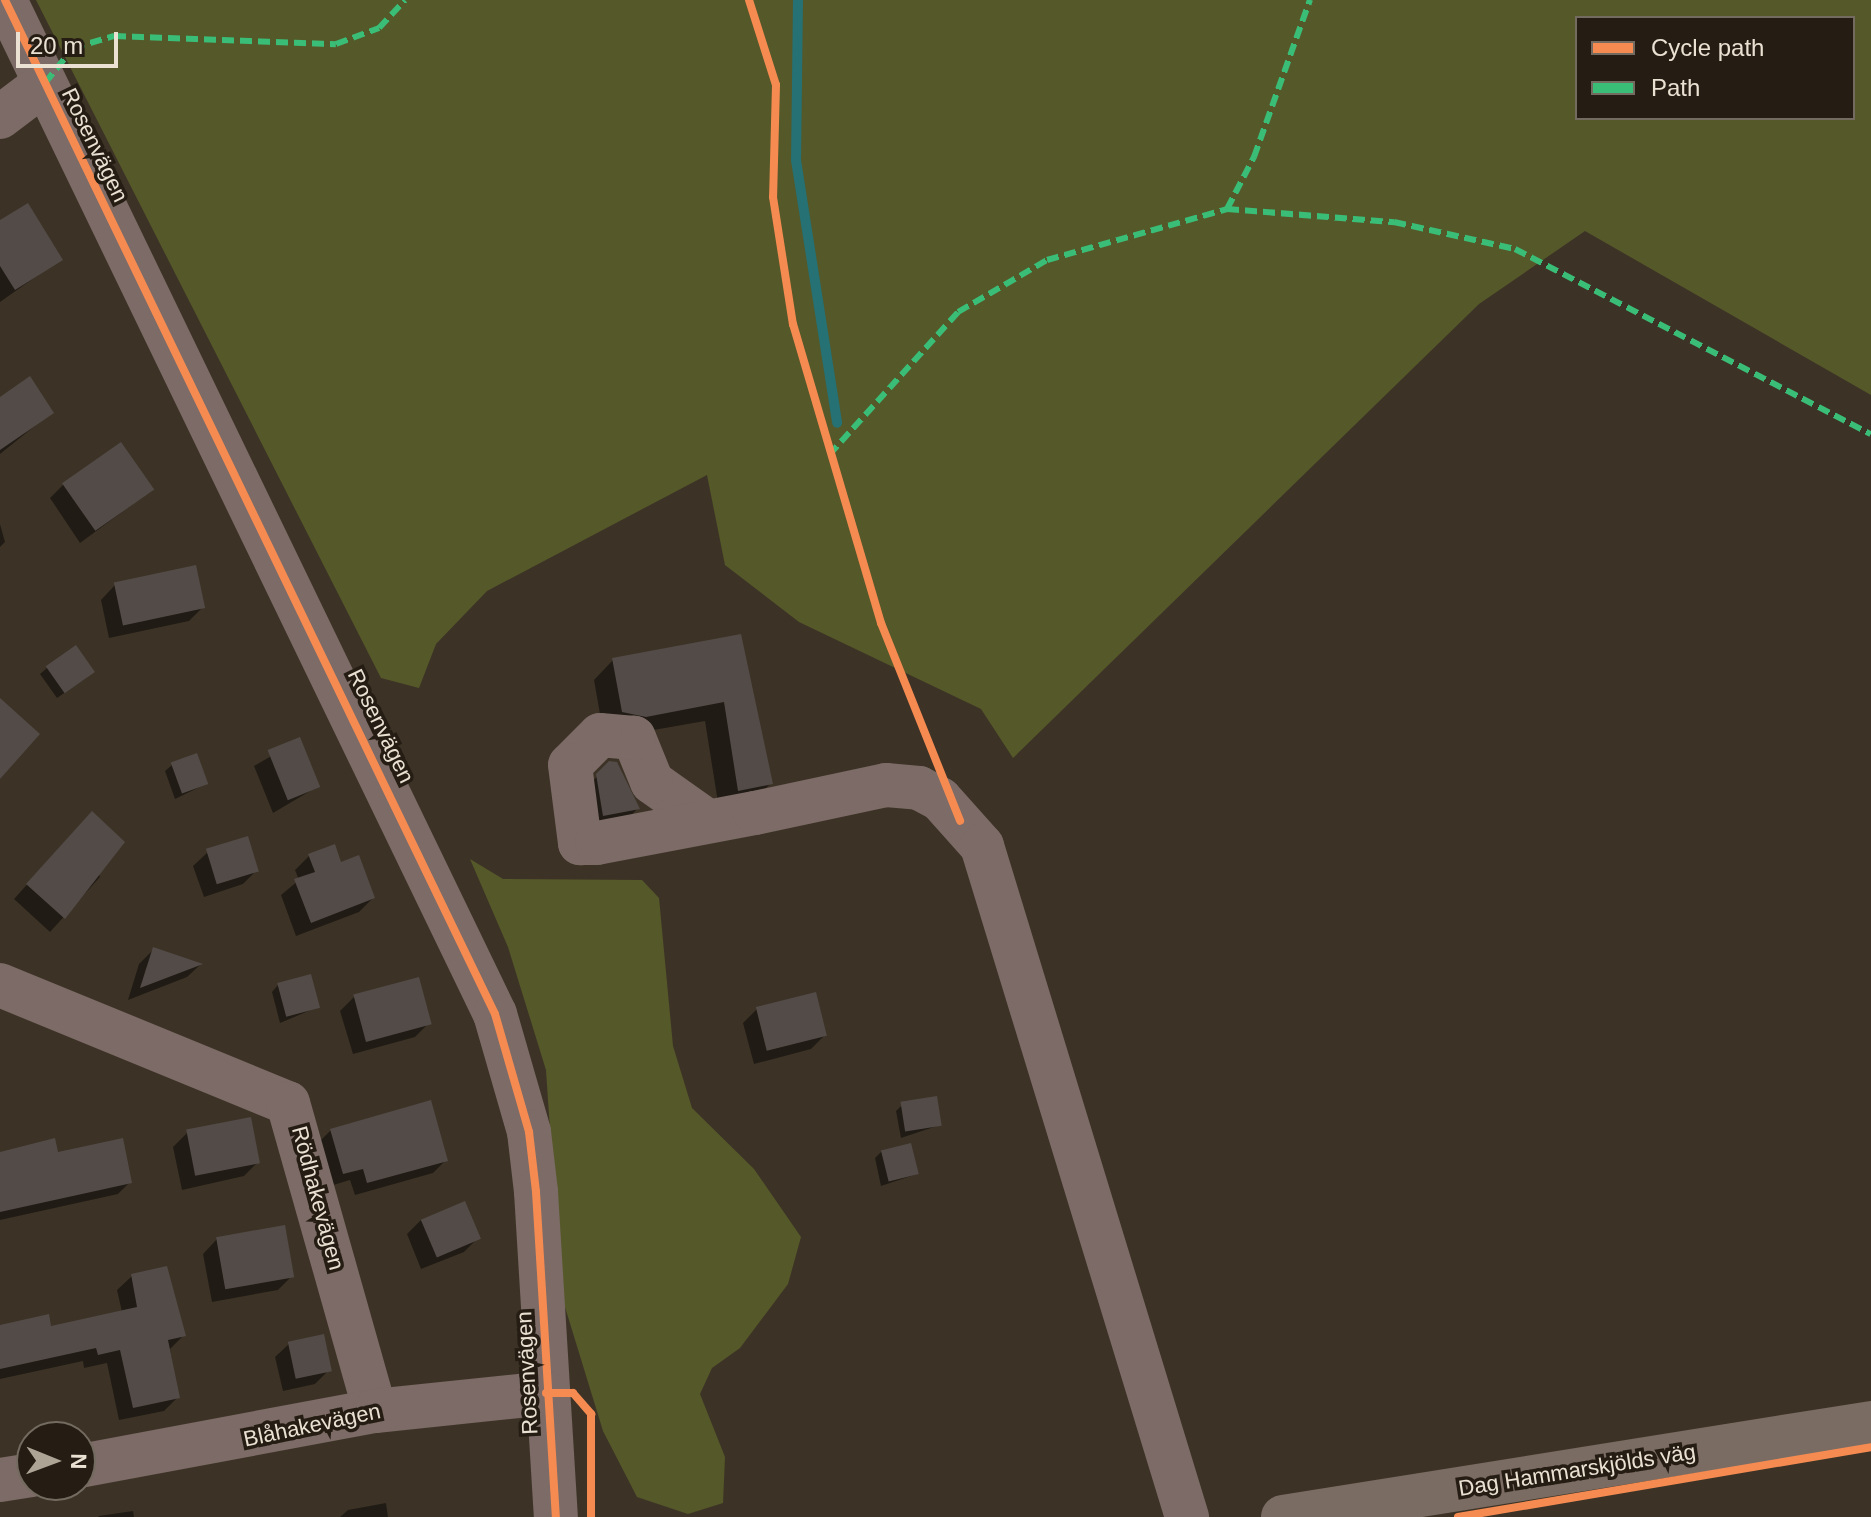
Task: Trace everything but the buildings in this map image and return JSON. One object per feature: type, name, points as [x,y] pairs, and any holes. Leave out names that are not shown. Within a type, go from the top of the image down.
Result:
[{"type":"main road","name":"Dag Hammarskjölds väg","points":[[1283,1517],[1871,1423]]},
{"type":"street","name":"Rosenvägen","points":[[5,0],[495,1014],[529,1132],[556,1517]]},
{"type":"street","points":[[0,117],[45,83]]},
{"type":"street","points":[[707,821],[886,785],[919,788],[982,846],[1187,1517]]},
{"type":"street","name":"Rödhakevägen","points":[[0,985],[288,1103],[375,1411]]},
{"type":"street","name":"Blåhakevägen","points":[[96,1463],[375,1411],[547,1411]]},
{"type":"street","name":"Rosenvägen","points":[[534,1517],[547,1411]]},
{"type":"green space","points":[[36,0],[1871,0],[1871,395],[1585,231],[1479,304],[1013,758],[981,709],[799,622],[725,565],[707,475],[487,591],[436,644],[419,688],[381,678]]},
{"type":"green space","points":[[470,859],[503,879],[642,880],[659,898],[673,1046],[692,1108],[754,1169],[801,1237],[788,1284],[740,1348],[712,1368],[700,1394],[725,1457],[723,1503],[688,1514],[637,1497],[603,1431],[561,1294],[546,1070],[508,947]]},
{"type":"waterway","points":[[798,0],[796,160],[837,423]]},
{"type":"marked path","points":[[45,83],[73,48],[114,36],[336,44],[379,28],[405,0]]},
{"type":"marked path","points":[[829,455],[958,312],[1047,260],[1227,209],[1254,157],[1310,0]]},
{"type":"marked path","points":[[1227,209],[1394,222],[1515,249],[1871,434]]},
{"type":"cycle path","points":[[5,0],[495,1014],[529,1132],[536,1192],[556,1517]]},
{"type":"cycle path","points":[[749,0],[776,85],[773,197],[793,324],[881,623],[960,821]]},
{"type":"cycle path","points":[[546,1393],[573,1393],[591,1414],[591,1517]]},
{"type":"cycle path","points":[[1458,1517],[1871,1447]]}]
